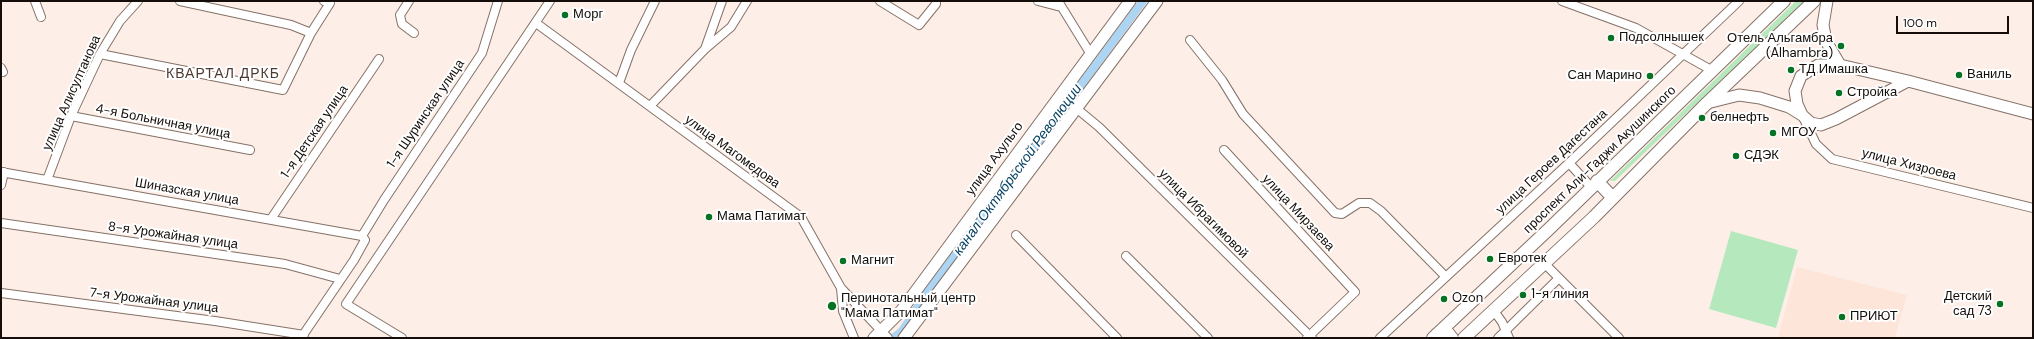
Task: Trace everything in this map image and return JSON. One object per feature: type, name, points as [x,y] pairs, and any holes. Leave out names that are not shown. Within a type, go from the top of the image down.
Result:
[{"type":"main road","name":"улица Ахульго","points":[[882,335],[1130,1]]},
{"type":"main road","points":[[904,338],[1157,1]]},
{"type":"main road","name":"проспект Али-Гаджи Акушинского","points":[[1435,336],[1549,229],[1784,1]]},
{"type":"main road","points":[[1464,338],[1613,198],[1707,103],[1814,1]]},
{"type":"main road","points":[[1827,1],[1823,25],[1826,41],[1840,65]]},
{"type":"main road","points":[[1802,115],[1795,91],[1800,76],[1818,65],[1840,65],[1908,81],[2033,114]]},
{"type":"main road","points":[[1707,103],[1732,96],[1747,96],[1780,104],[1802,115],[1811,124],[1826,124],[1908,81]]},
{"type":"main road","points":[[1594,184],[1613,198]]},
{"type":"main road","points":[[1435,336],[1448,333],[1452,338]]},
{"type":"street","points":[[35,1],[41,17]]},
{"type":"street","name":"улица Алисултанова","points":[[47,180],[72,116],[100,54],[120,21],[138,1]]},
{"type":"street","points":[[180,1],[291,25],[312,33]]},
{"type":"street","points":[[100,54],[283,90],[312,33],[330,4],[324,1]]},
{"type":"street","points":[[409,1],[400,15],[402,24],[414,33]]},
{"type":"street","name":"1-я Шуринская улица","points":[[303,337],[354,260],[384,200],[482,53],[498,1]]},
{"type":"street","points":[[402,338],[346,304],[550,1]]},
{"type":"street","points":[[620,83],[631,50],[655,1]]},
{"type":"street","points":[[705,49],[722,1]]},
{"type":"street","points":[[650,106],[705,49],[731,27],[747,1]]},
{"type":"street","points":[[880,1],[919,25],[936,4],[936,1]]},
{"type":"street","points":[[1038,1],[1060,4],[1090,53]]},
{"type":"street","points":[[1562,1],[1636,28],[1713,71]]},
{"type":"street","name":"улица Героев Дагестана","points":[[1380,338],[1684,55],[1739,1]]},
{"type":"street","name":"улица Магомедова","points":[[536,22],[801,216],[841,288],[882,335]]},
{"type":"street","points":[[1190,40],[1222,80],[1243,114],[1261,136],[1335,213],[1342,214],[1359,203],[1370,203],[1381,211],[1446,277]]},
{"type":"street","name":"1-я Детская улица","points":[[271,219],[379,59]]},
{"type":"street","name":"улица Ибрагимовой","points":[[1076,108],[1099,127],[1310,337]]},
{"type":"street","name":"улица Хизроева","points":[[1802,115],[1816,144],[1832,159],[2033,208]]},
{"type":"street","name":"4-я Больничная улица","points":[[72,116],[250,150]]},
{"type":"street","name":"улица Мирзаева","points":[[1224,150],[1355,292],[1310,337]]},
{"type":"street","points":[[1568,163],[1594,184]]},
{"type":"street","points":[[1,185],[2,172]]},
{"type":"street","name":"Шиназская улица","points":[[2,172],[271,219],[364,238]]},
{"type":"street","name":"8-я Урожайная улица","points":[[1,223],[284,264],[340,279]]},
{"type":"street","points":[[1016,235],[1117,338]]},
{"type":"street","points":[[1126,256],[1208,338]]},
{"type":"street","points":[[1544,263],[1619,338]]},
{"type":"street","points":[[1498,338],[1507,335],[1559,278]]},
{"type":"street","points":[[841,288],[843,311],[854,338]]},
{"type":"street","name":"7-я Урожайная улица","points":[[1,293],[215,321],[303,337]]},
{"type":"street","points":[[1494,311],[1502,322],[1507,335]]},
{"type":"shaded area","name":"ПРИЮТ","points":[[1797,267],[1907,295],[1895,338],[1778,338]]},
{"type":"green space","points":[[1796,1],[1804,1],[1615,181],[1610,181]]},
{"type":"green space","points":[[1731,231],[1798,250],[1776,328],[1709,309]]},
{"type":"waterway","name":"канал Октябрьской Революции","points":[[893,338],[902,331],[926,294],[1143,1]]},
{"type":"place","name":"Морг","points":[[565,15]]},
{"type":"place","name":"Подсолнышек","points":[[1611,38]]},
{"type":"place","name":"Отель Альгамбра (Alhambra)","points":[[1841,46]]},
{"type":"place","name":"ТД Имашка","points":[[1791,70]]},
{"type":"place","name":"Ваниль","points":[[1959,75]]},
{"type":"place","name":"Сан Марино","points":[[1650,76]]},
{"type":"place","name":"Стройка","points":[[1839,93]]},
{"type":"place","name":"белнефть","points":[[1702,118]]},
{"type":"place","name":"МГОУ","points":[[1773,133]]},
{"type":"place","name":"СДЭК","points":[[1736,156]]},
{"type":"place","name":"Мама Патимат","points":[[709,217]]},
{"type":"place","name":"Евротек","points":[[1490,259]]},
{"type":"place","name":"Магнит","points":[[843,261]]},
{"type":"place","name":"1-я линия","points":[[1523,295]]},
{"type":"place","name":"Ozon","points":[[1444,299]]},
{"type":"place","name":"Детский сад 73","points":[[2000,304]]},
{"type":"place","name":"Перинотальный центр \"Мама Патимат\"","points":[[832,306]]},
{"type":"place","name":"ПРИЮТ","points":[[1842,317]]},
{"type":"district","name":"КВАРТАЛ ДРКБ","points":[[223,74]]}]
